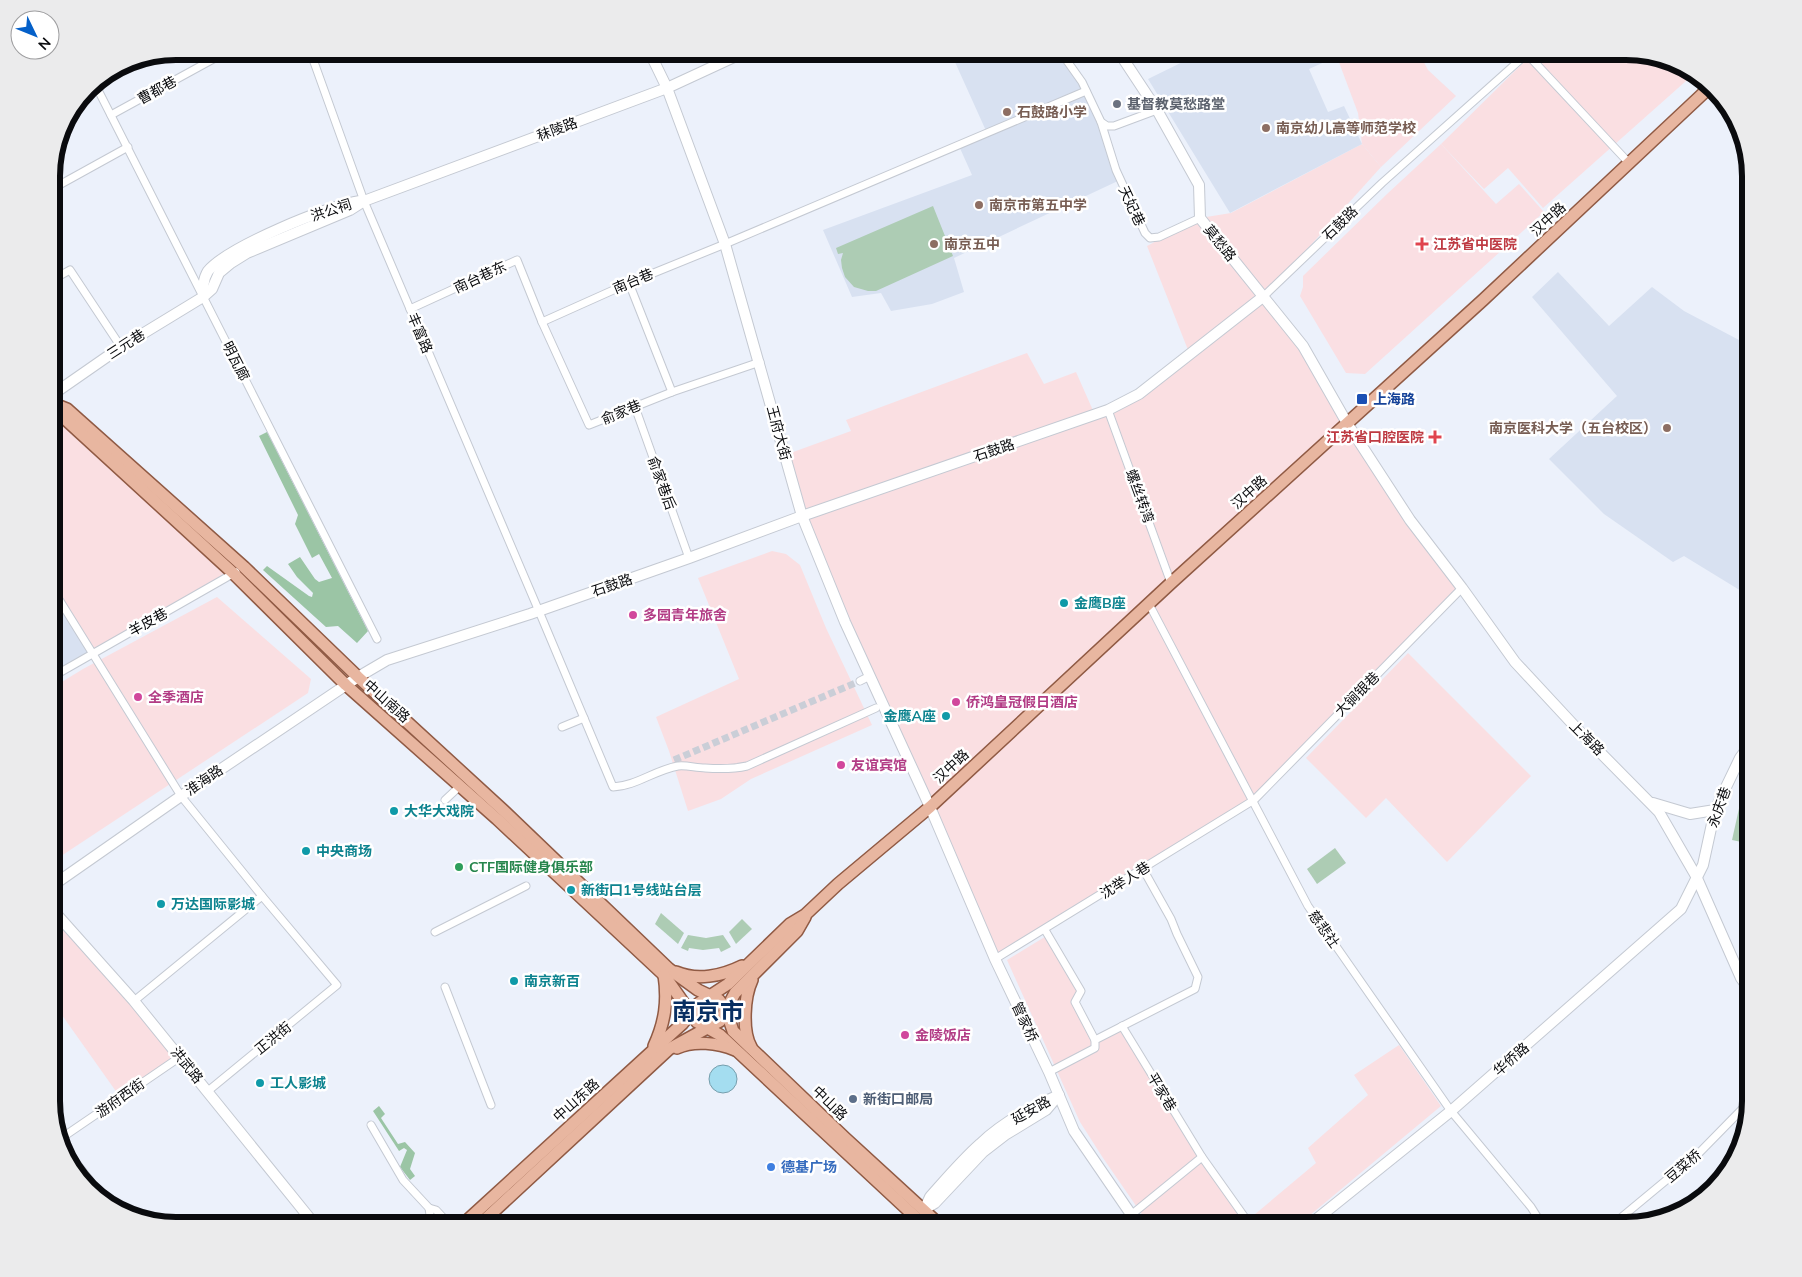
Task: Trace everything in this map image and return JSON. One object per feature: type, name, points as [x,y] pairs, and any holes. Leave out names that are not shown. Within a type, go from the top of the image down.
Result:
[{"type":"main road","name":"汉中路","points":[[709,996],[755,966],[797,932],[806,915],[838,884],[930,807],[1171,583],[1483,300],[1705,91]]},
{"type":"main road","name":"中山南路","points":[[60,406],[67,409],[244,567],[358,677],[504,811],[667,972],[694,1017]]},
{"type":"main road","name":"中山南路","points":[[60,414],[233,574],[346,685],[667,972],[679,977],[709,996]]},
{"type":"main road","name":"汉中路","points":[[720,1021],[735,993],[755,966]]},
{"type":"main road","points":[[755,966],[746,999],[748,1053],[707,1043],[684,1045],[655,1055],[665,1015],[667,972],[721,975],[755,966]]},
{"type":"main road","name":"中山路","points":[[709,996],[719,1000],[726,1010],[733,1031],[748,1053],[916,1217]]},
{"type":"main road","name":"中山东路","points":[[487,1217],[655,1055],[682,1024],[694,1017],[699,1002],[709,996]]},
{"type":"main road","name":"中山路","points":[[694,1017],[707,1028],[748,1053],[931,1217]]},
{"type":"main road","name":"中山东路","points":[[471,1217],[655,1055],[720,1021]]},
{"type":"street","name":"曹都巷","points":[[111,115],[212,60]]},
{"type":"street","name":"丰富路","points":[[313,60],[364,201],[613,787],[625,786],[670,768],[681,766],[707,768],[747,766],[876,708]]},
{"type":"street","name":"王府大街","points":[[653,60],[667,88],[726,244],[802,516],[845,622],[930,807]]},
{"type":"street","name":"秣陵路","points":[[364,201],[667,88],[728,60]]},
{"type":"street","points":[[1067,60],[1086,91],[1101,122],[1107,126],[1114,126],[1157,110]]},
{"type":"street","name":"莫愁路","points":[[1124,60],[1157,110],[1199,185],[1200,218],[1303,346],[1347,423]]},
{"type":"street","name":"石鼓路","points":[[358,677],[387,660],[539,611],[802,516],[1108,410],[1139,394],[1264,296],[1382,183],[1519,60]]},
{"type":"street","points":[[1535,60],[1629,163]]},
{"type":"street","name":"明瓦廊","points":[[98,90],[378,639]]},
{"type":"street","name":"南台巷","points":[[542,322],[629,283],[726,244],[1086,91]]},
{"type":"street","name":"天妃巷","points":[[1101,122],[1116,170],[1145,233],[1150,238],[1159,237],[1200,218]]},
{"type":"street","points":[[60,185],[128,147]]},
{"type":"street","name":"洪公祠","points":[[203,297],[212,289],[219,273],[239,258],[280,238],[350,210],[364,201]]},
{"type":"street","name":"南台巷东","points":[[410,309],[517,260],[542,322]]},
{"type":"street","points":[[60,276],[70,270],[121,347]]},
{"type":"street","points":[[629,283],[672,392]]},
{"type":"street","name":"三元巷","points":[[60,389],[121,347],[203,297]]},
{"type":"street","name":"俞家巷","points":[[542,322],[590,425],[672,392],[760,362]]},
{"type":"street","name":"俞家巷后","points":[[634,407],[689,558]]},
{"type":"street","name":"螺丝转湾","points":[[1108,410],[1171,583]]},
{"type":"street","name":"上海路","points":[[1347,423],[1410,520],[1462,588],[1514,662],[1659,812],[1696,876],[1742,979]]},
{"type":"street","name":"羊皮巷","points":[[60,672],[244,567]]},
{"type":"street","name":"大锏银巷","points":[[1254,800],[1462,588]]},
{"type":"street","points":[[60,602],[181,796],[262,896],[134,1001]]},
{"type":"street","name":"慈悲社","points":[[1149,604],[1254,800],[1308,906],[1451,1111],[1537,1217]]},
{"type":"street","points":[[860,681],[870,676]]},
{"type":"street","name":"淮海路","points":[[60,880],[181,796],[358,677]]},
{"type":"street","points":[[562,727],[584,718]]},
{"type":"street","name":"永庆巷","points":[[1696,876],[1702,865],[1715,810],[1742,756]]},
{"type":"street","points":[[446,800],[460,786]]},
{"type":"street","name":"沈举人巷","points":[[995,959],[1254,800]]},
{"type":"street","points":[[1652,803],[1690,814],[1715,810]]},
{"type":"street","name":"管家桥","points":[[930,807],[995,959],[1049,1072],[1074,1131],[1131,1215]]},
{"type":"street","points":[[1095,1040],[1194,989],[1198,977],[1176,934],[1171,919],[1143,869]]},
{"type":"street","name":"华侨路","points":[[1319,1217],[1451,1111],[1681,909],[1696,876]]},
{"type":"street","points":[[435,932],[526,886]]},
{"type":"street","name":"正洪街","points":[[208,1091],[337,985],[262,896]]},
{"type":"street","name":"洪武路","points":[[60,918],[180,1056],[309,1217]]},
{"type":"street","points":[[1045,930],[1081,990],[1075,1002],[1095,1040],[1095,1048],[1049,1072]]},
{"type":"street","points":[[445,988],[491,1105]]},
{"type":"street","name":"平家巷","points":[[1122,1026],[1202,1157],[1245,1217]]},
{"type":"street","name":"游府西街","points":[[66,1137],[180,1056]]},
{"type":"street","name":"延安路","points":[[924,1210],[936,1203],[992,1144],[1046,1110],[1058,1095]]},
{"type":"street","name":"豆菜桥","points":[[1622,1217],[1699,1153],[1741,1110]]},
{"type":"street","points":[[371,1125],[399,1174],[429,1208],[436,1210],[442,1217]]},
{"type":"street","points":[[1131,1215],[1202,1157]]},
{"type":"street","points":[[429,1208],[431,1217]]},
{"type":"shaded area","name":"南京市第五中学","points":[[954,60],[1066,60],[1082,82],[1120,180],[954,258],[964,292],[932,304],[891,311],[881,293],[852,297],[823,230],[972,175],[959,146],[987,133]]},
{"type":"shaded area","name":"南京幼儿高等师范学校","points":[[1187,60],[1329,60],[1309,69],[1328,112],[1344,106],[1362,144],[1230,213],[1148,79]]},
{"type":"shaded area","points":[[1338,60],[1423,60],[1428,70],[1456,96],[1381,167],[1362,144],[1358,113]]},
{"type":"shaded area","points":[[1526,60],[1641,61],[1663,66],[1689,78],[1543,208],[1508,168],[1484,189],[1441,144]]},
{"type":"shaded area","points":[[1362,144],[1381,167],[1264,297],[1347,423],[1462,588],[1254,800],[995,959],[845,622],[785,455],[851,431],[846,420],[1027,353],[1044,384],[1076,372],[1095,415],[1108,410],[1190,355],[1147,246],[1200,218],[1231,213]]},
{"type":"shaded area","name":"江苏省中医院","points":[[1441,144],[1496,204],[1519,184],[1544,212],[1365,374],[1346,373],[1300,296],[1303,287],[1303,276]]},
{"type":"shaded area","name":"南京医科大学（五台校区）","points":[[1558,272],[1609,326],[1652,287],[1684,311],[1742,343],[1742,591],[1684,556],[1673,562],[1604,514],[1549,459],[1617,396],[1532,297]]},
{"type":"shaded area","points":[[60,410],[244,567],[91,654],[60,602]]},
{"type":"shaded area","points":[[772,551],[786,554],[800,565],[826,628],[872,725],[751,779],[721,799],[688,811],[656,717],[739,679],[698,578]]},
{"type":"shaded area","points":[[217,597],[311,679],[308,693],[60,857],[60,683]]},
{"type":"shaded area","points":[[60,602],[91,654],[60,672]]},
{"type":"shaded area","points":[[1408,653],[1531,776],[1447,862],[1386,798],[1366,818],[1306,758]]},
{"type":"shaded area","points":[[60,918],[180,1057],[120,1097],[60,1012]]},
{"type":"shaded area","points":[[1048,935],[1081,991],[1075,1002],[1095,1040],[1122,1026],[1202,1157],[1246,1217],[1144,1217],[1080,1122],[1007,960]]},
{"type":"shaded area","points":[[1399,1045],[1441,1106],[1308,1217],[1252,1217],[1316,1163],[1308,1148],[1368,1095],[1354,1075]]},
{"type":"green space","points":[[933,206],[953,256],[876,291],[854,287],[845,277],[842,268],[841,260],[843,253],[838,254],[836,248]]},
{"type":"green space","points":[[267,432],[368,631],[357,643],[338,626],[326,627],[263,570],[267,566],[312,597],[313,593],[297,577],[288,564],[300,557],[319,582],[332,578],[319,554],[312,558],[295,524],[298,515],[259,436]]},
{"type":"green space","points":[[1742,795],[1742,842],[1732,840]]},
{"type":"green space","points":[[1335,848],[1346,863],[1317,884],[1307,869]]},
{"type":"green space","points":[[661,913],[684,933],[678,944],[655,924]]},
{"type":"green space","points":[[742,919],[752,929],[736,944],[729,932]]},
{"type":"green space","points":[[688,935],[706,938],[723,935],[731,947],[721,952],[719,948],[703,950],[689,948],[688,951],[681,948]]},
{"type":"green space","points":[[379,1106],[385,1114],[381,1118],[398,1144],[405,1142],[415,1153],[410,1169],[415,1176],[410,1180],[400,1167],[407,1150],[404,1148],[399,1151],[373,1111]]},
{"type":"water","points":[[723,1065],[733,1069],[737,1079],[733,1089],[723,1093],[713,1089],[709,1079],[713,1069]]},
{"type":"tunnel","points":[[674,760],[860,681]]},
{"type":"place","name":"基督教莫愁路堂","points":[[1117,104]]},
{"type":"place","name":"石鼓路小学","points":[[1007,112]]},
{"type":"place","name":"南京幼儿高等师范学校","points":[[1266,128]]},
{"type":"place","name":"南京市第五中学","points":[[979,205]]},
{"type":"place","name":"南京五中","points":[[934,244]]},
{"type":"place","name":"江苏省中医院","points":[[1422,244]]},
{"type":"place","name":"上海路","points":[[1362,399]]},
{"type":"place","name":"南京医科大学（五台校区）","points":[[1667,428]]},
{"type":"place","name":"江苏省口腔医院","points":[[1435,437]]},
{"type":"place","name":"金鹰B座","points":[[1064,603]]},
{"type":"place","name":"多园青年旅舍","points":[[633,615]]},
{"type":"place","name":"全季酒店","points":[[138,697]]},
{"type":"place","name":"侨鸿皇冠假日酒店","points":[[956,702]]},
{"type":"place","name":"金鹰A座","points":[[946,716]]},
{"type":"place","name":"友谊宾馆","points":[[841,765]]},
{"type":"place","name":"大华大戏院","points":[[394,811]]},
{"type":"place","name":"中央商场","points":[[306,851]]},
{"type":"place","name":"CTF国际健身俱乐部","points":[[459,867]]},
{"type":"place","name":"新街口1号线站台层","points":[[571,890]]},
{"type":"place","name":"万达国际影城","points":[[161,904]]},
{"type":"place","name":"南京新百","points":[[514,981]]},
{"type":"place","name":"金陵饭店","points":[[905,1035]]},
{"type":"place","name":"工人影城","points":[[260,1083]]},
{"type":"place","name":"新街口邮局","points":[[853,1099]]},
{"type":"place","name":"德基广场","points":[[771,1167]]},
{"type":"district","name":"南京市","points":[[708,1012]]}]
